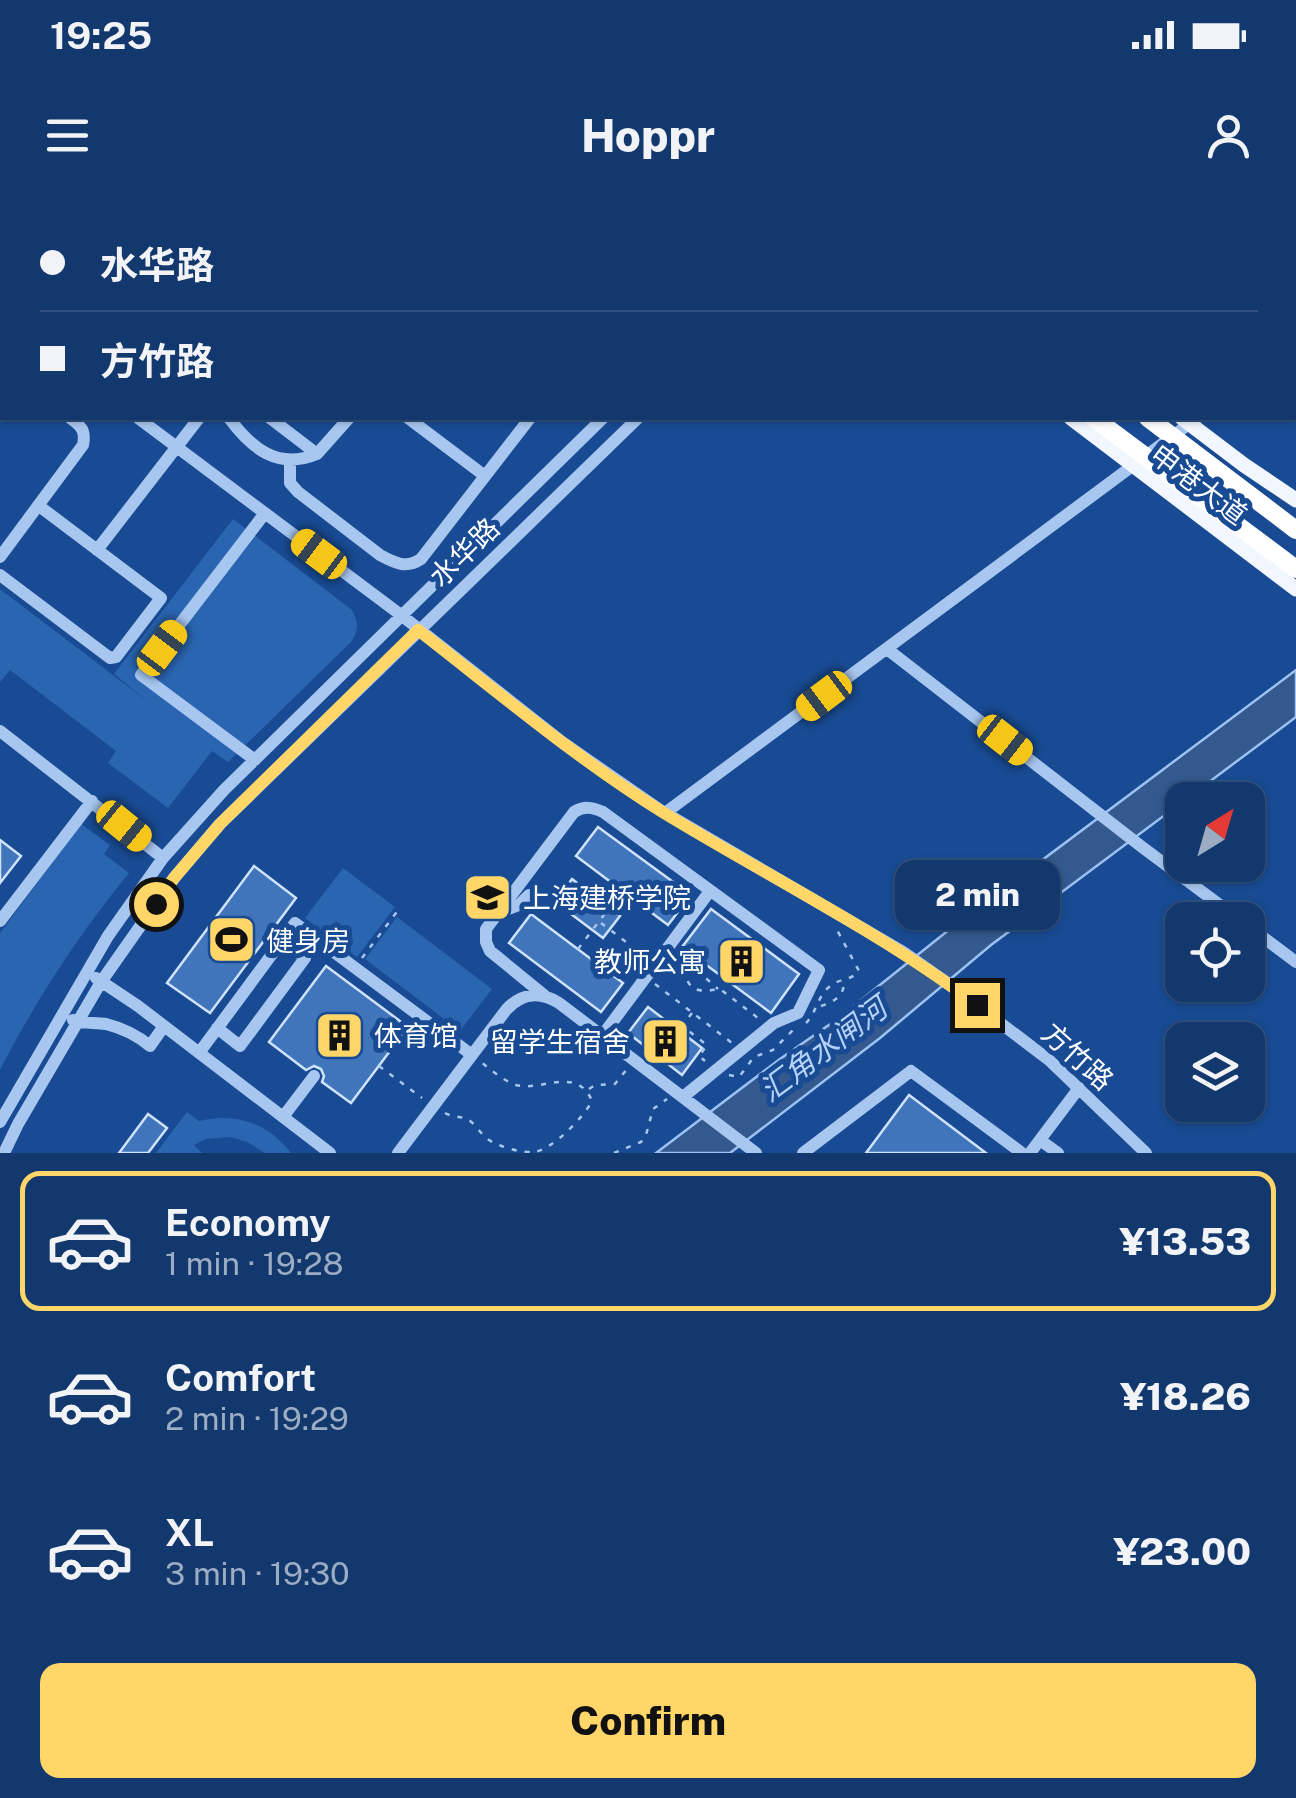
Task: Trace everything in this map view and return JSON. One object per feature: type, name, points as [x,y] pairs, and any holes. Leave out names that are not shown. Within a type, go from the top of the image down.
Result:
[{"type":"highway","points":[[1097,420],[1296,569]]},
{"type":"highway","points":[[1151,420],[1296,530]]},
{"type":"main road","name":"申港大道","points":[[1074,420],[1296,589]]},
{"type":"main road","name":"申港大道","points":[[1190,420],[1244,465],[1296,500]]},
{"type":"street","points":[[0,558],[83,445],[82,426],[73,420]]},
{"type":"street","name":"方竹路","points":[[141,420],[401,615],[562,742],[665,813],[903,952],[953,987],[1049,1060],[1146,1153]]},
{"type":"street","points":[[98,550],[197,420]]},
{"type":"street","points":[[231,420],[253,444],[290,462],[318,454],[347,420]]},
{"type":"street","points":[[273,420],[318,454]]},
{"type":"street","points":[[411,420],[485,476]]},
{"type":"street","points":[[290,462],[290,482],[298,492],[380,555],[404,566],[422,559],[528,420]]},
{"type":"street","name":"水华路","points":[[0,1122],[87,970],[163,858],[254,760],[602,420]]},
{"type":"street","name":"水华路","points":[[4,1153],[100,982],[174,878],[220,824],[636,420]]},
{"type":"street","points":[[665,813],[1188,420]]},
{"type":"street","points":[[0,575],[110,658],[116,657],[160,598],[39,506]]},
{"type":"street","points":[[254,760],[141,675],[264,513]]},
{"type":"street","points":[[887,648],[1216,902]]},
{"type":"street","points":[[0,730],[163,858]]},
{"type":"street","points":[[0,921],[92,801]]},
{"type":"street","points":[[680,1095],[798,1013],[819,970],[603,812],[585,808],[574,812],[486,929],[490,951],[756,1153]]},
{"type":"street","points":[[602,1036],[710,890]]},
{"type":"street","points":[[498,913],[519,906],[529,895]]},
{"type":"street","points":[[199,1052],[296,923],[472,1055]]},
{"type":"street","points":[[1265,939],[1296,962]]},
{"type":"street","points":[[217,1028],[240,1046],[305,958],[282,940]]},
{"type":"street","points":[[87,970],[330,1153]]},
{"type":"street","points":[[398,1153],[429,1103],[513,1002],[527,996],[545,996]]},
{"type":"street","points":[[62,1014],[77,1022],[104,1024],[135,1034],[150,1046],[164,1026]]},
{"type":"street","points":[[804,1153],[910,1071],[1022,1153]]},
{"type":"street","points":[[284,1117],[314,1076]]},
{"type":"street","points":[[1030,1153],[1079,1088]]},
{"type":"street","points":[[1040,1140],[1058,1153]]},
{"type":"path","points":[[578,949],[622,890]]},
{"type":"path","points":[[355,968],[399,909]]},
{"type":"path","points":[[598,922],[655,964]]},
{"type":"path","points":[[665,952],[679,964],[695,990],[719,990]]},
{"type":"path","points":[[681,969],[699,972],[771,1032],[780,1046]]},
{"type":"path","points":[[646,978],[741,1050]]},
{"type":"path","points":[[817,1006],[836,1000],[844,980]]},
{"type":"path","points":[[692,1012],[680,1028],[707,1045],[699,1056],[717,1070]]},
{"type":"path","points":[[379,1066],[448,1116],[470,1121],[486,1139],[529,1152],[538,1152],[557,1140],[592,1101],[587,1092],[563,1082],[516,1085],[472,1055]]},
{"type":"path","points":[[587,1092],[593,1085],[616,1084],[634,1060]]},
{"type":"path","points":[[614,1153],[641,1142],[654,1109],[680,1095]]},
{"type":"shaded area","points":[[233,519],[352,610],[356,631],[350,643],[228,762],[212,751],[168,808],[108,763],[116,751],[10,670],[0,682],[0,589],[151,704],[114,674]]},
{"type":"shaded area","points":[[81,824],[110,845],[104,854],[129,873],[59,968],[0,1070],[0,933]]},
{"type":"shaded area","points":[[343,868],[395,907],[357,957],[305,918]]},
{"type":"shaded area","points":[[397,917],[492,989],[460,1031],[365,959]]},
{"type":"shaded area","points":[[187,1112],[199,1121],[226,1118],[250,1122],[272,1134],[291,1153],[265,1153],[231,1137],[206,1139],[194,1145],[202,1153],[156,1153]]},
{"type":"water","name":"汇角水闸河","points":[[1296,670],[1296,717],[1209,782],[1165,782],[1165,815],[991,945],[880,1038],[730,1153],[656,1153],[836,1020],[950,929]]},
{"type":"building","points":[[598,827],[691,895],[668,925],[576,856]]},
{"type":"building","points":[[0,840],[21,856],[0,883]]},
{"type":"building","name":"健身房","points":[[254,866],[296,898],[210,1013],[167,983]]},
{"type":"building","points":[[572,879],[620,916],[603,938],[555,902]]},
{"type":"building","name":"教师公寓","points":[[711,909],[799,974],[771,1013],[682,947]]},
{"type":"building","points":[[531,914],[623,983],[601,1012],[509,943]]},
{"type":"building","name":"体育馆","points":[[326,966],[408,1027],[351,1103],[322,1082],[321,1069],[314,1066],[306,1070],[269,1042]]},
{"type":"building","name":"留学生宿舍","points":[[648,1007],[702,1048],[682,1075],[628,1033]]},
{"type":"building","points":[[909,1095],[986,1153],[866,1153]]},
{"type":"building","points":[[148,1114],[167,1128],[148,1153],[119,1153]]},
{"type":"place","name":"上海建桥学院","points":[[488,897]]},
{"type":"place","name":"健身房","points":[[231,940]]},
{"type":"place","name":"教师公寓","points":[[741,961]]},
{"type":"place","name":"体育馆","points":[[339,1035]]},
{"type":"place","name":"留学生宿舍","points":[[665,1041]]},
{"type":"route","points":[[156,904],[220,824],[418,630],[562,742],[660,810],[903,952],[977,1005]]}]
